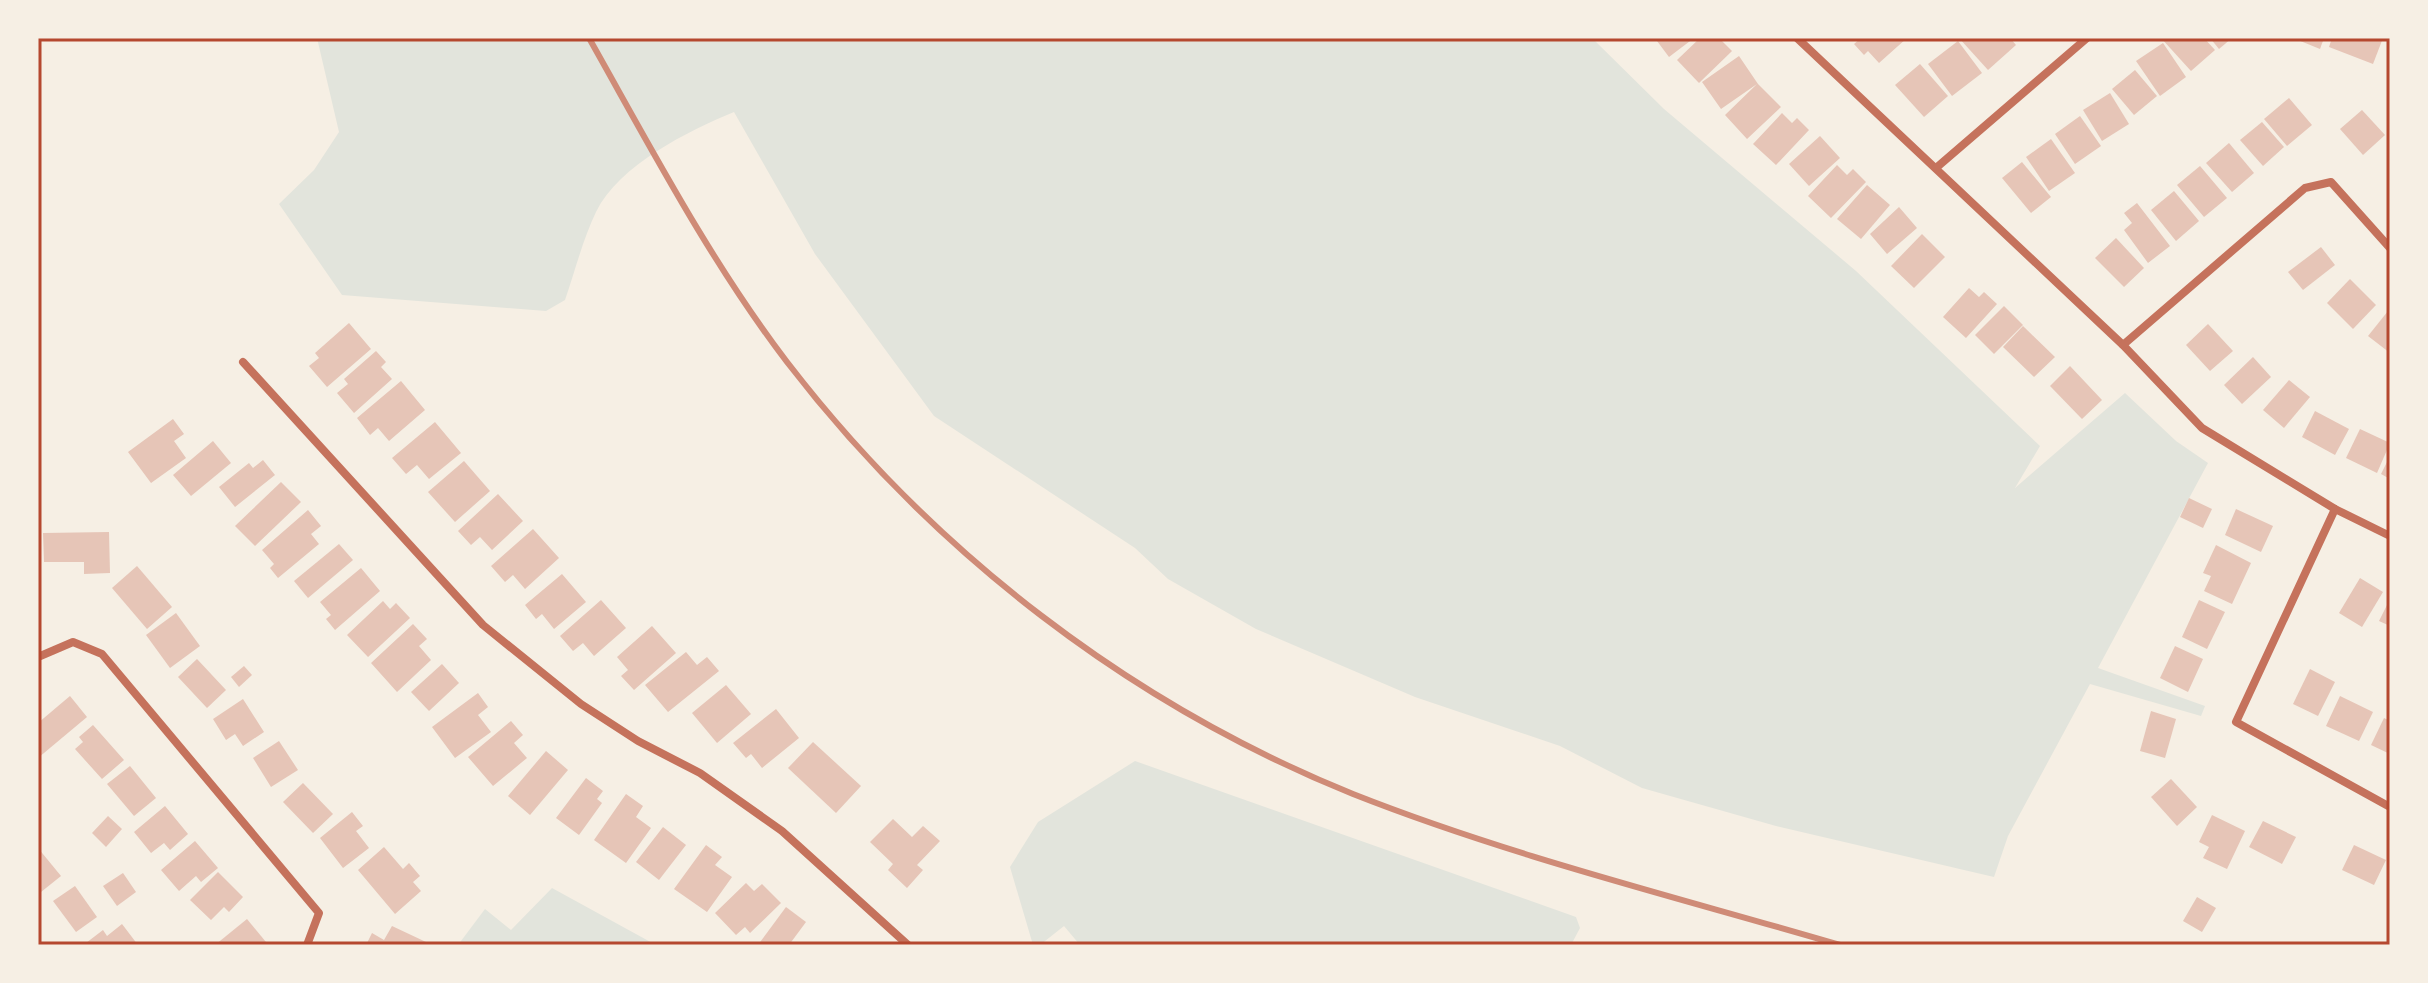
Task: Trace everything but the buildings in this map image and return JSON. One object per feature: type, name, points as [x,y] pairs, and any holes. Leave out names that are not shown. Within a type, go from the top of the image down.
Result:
[{"type":"street","points":[[1797,38],[2123,345],[2202,428],[2335,509],[2390,536]]},
{"type":"street","points":[[1936,168],[2087,38]]},
{"type":"street","points":[[2123,345],[2305,188],[2331,182],[2390,248]]},
{"type":"street","points":[[243,362],[483,625],[581,704],[638,741],[700,773],[782,831],[908,945]]},
{"type":"street","points":[[2335,509],[2236,722],[2390,807]]},
{"type":"street","points":[[38,657],[73,642],[102,654],[319,913],[307,945]]},
{"type":"shaded area","points":[[317,38],[1592,38],[1664,109],[1856,271],[2040,446],[2015,488],[2125,393],[2176,441],[2208,463],[2098,668],[2205,706],[2201,716],[2090,684],[2008,836],[1994,877],[1776,826],[1642,788],[1560,746],[1415,697],[1256,629],[1168,579],[1135,548],[934,416],[815,254],[734,112],[676,140],[621,179],[596,212],[565,300],[546,311],[342,295],[279,204],[314,170],[339,132]]},
{"type":"shaded area","points":[[1135,761],[1576,917],[1580,928],[1571,945],[1080,945],[1064,926],[1040,945],[1033,945],[1010,867],[1038,822]]},
{"type":"shaded area","points":[[552,888],[656,945],[458,945],[485,909],[511,930]]},
{"type":"railway","points":[[589,38],[707,244],[787,362],[844,431],[906,497],[971,558],[1041,616],[1114,668],[1191,715],[1271,757],[1353,794],[1472,837],[1594,875],[1840,945]]}]
